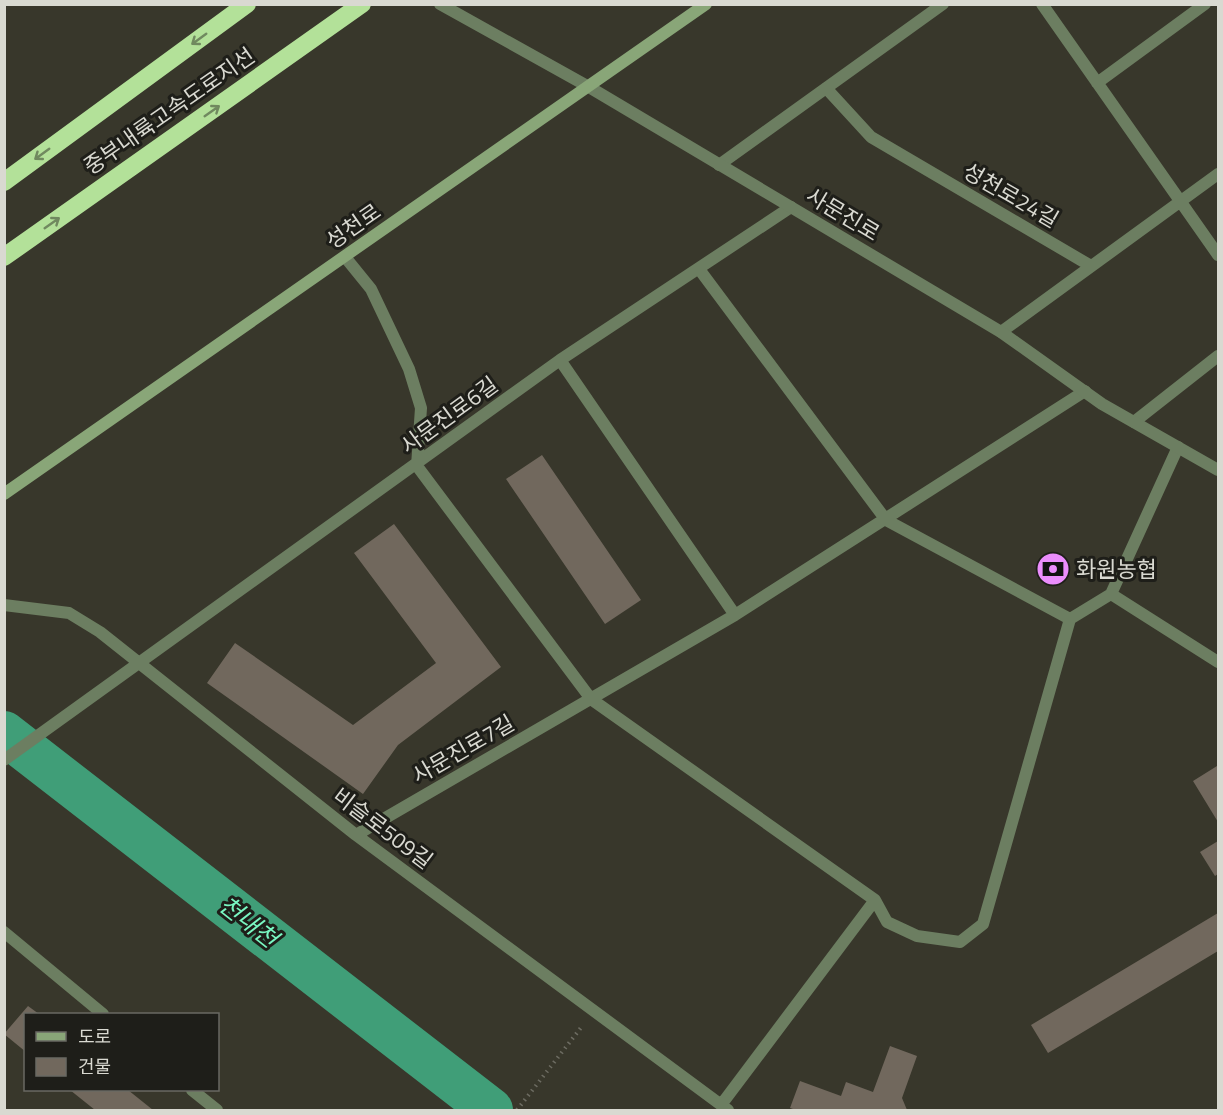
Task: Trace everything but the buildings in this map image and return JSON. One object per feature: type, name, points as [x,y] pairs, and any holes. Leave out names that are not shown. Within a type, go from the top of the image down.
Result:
[{"type":"highway","name":"중부내륙고속도로지선","points":[[4,182],[247,4]]},
{"type":"highway","name":"중부내륙고속도로지선","points":[[4,257],[354,10]]},
{"type":"main road","name":"성천로","points":[[4,494],[706,4]]},
{"type":"street","name":"사문진로","points":[[440,4],[589,87],[1000,332],[1085,391],[1218,470]]},
{"type":"street","points":[[719,165],[943,4]]},
{"type":"street","points":[[1042,4],[1218,255]]},
{"type":"street","points":[[1097,83],[1205,4]]},
{"type":"street","name":"성천로24길","points":[[826,88],[871,137],[1091,266]]},
{"type":"street","points":[[1000,332],[1218,174]]},
{"type":"street","name":"사문진로6길","points":[[4,760],[136,663],[417,466],[560,360],[791,207]]},
{"type":"street","points":[[345,257],[371,289],[409,369],[421,408],[417,466],[591,699],[875,900],[887,922],[917,936],[960,942],[982,924],[1070,619],[1111,594],[1178,447]]},
{"type":"street","points":[[699,269],[886,520],[1070,619]]},
{"type":"street","points":[[1134,422],[1218,356]]},
{"type":"street","points":[[560,360],[735,615]]},
{"type":"street","name":"사문진로7길","points":[[356,835],[735,615],[1085,391]]},
{"type":"street","points":[[1111,594],[1218,662]]},
{"type":"street","name":"비슬로509길","points":[[4,604],[69,613],[100,632],[136,663],[356,835],[725,1108]]},
{"type":"street","points":[[725,1108],[875,900]]},
{"type":"street","points":[[4,932],[102,1013]]},
{"type":"street","points":[[194,1091],[217,1110]]},
{"type":"path","points":[[517,1110],[583,1025]]},
{"type":"waterway","name":"천내천","points":[[4,733],[491,1110]]},
{"type":"place","name":"화원농협","points":[[1053,569]]}]
